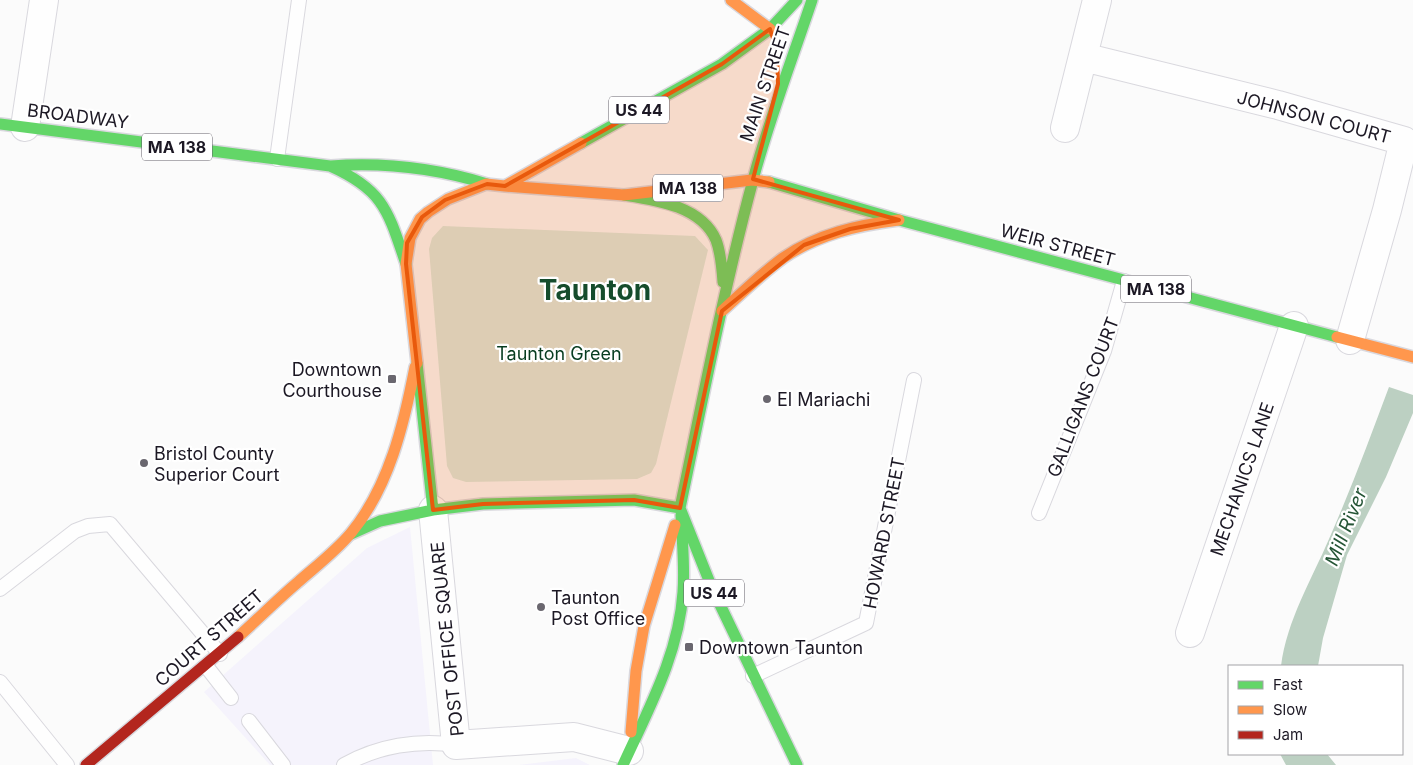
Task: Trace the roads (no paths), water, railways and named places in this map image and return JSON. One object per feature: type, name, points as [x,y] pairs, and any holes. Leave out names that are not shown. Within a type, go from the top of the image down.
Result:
[{"type":"main road","points":[[731,0],[772,34]]},
{"type":"main road","name":"MAIN STREET","points":[[505,186],[772,34],[797,0]]},
{"type":"main road","name":"MAIN STREET","points":[[752,180],[812,0]]},
{"type":"main road","points":[[772,119],[778,84],[779,64]]},
{"type":"main road","name":"BROADWAY","points":[[13,125],[330,166],[389,164],[462,176],[487,184]]},
{"type":"main road","name":"BROADWAY","points":[[330,166],[353,176],[372,190],[378,197],[406,264]]},
{"type":"main road","points":[[626,758],[636,671],[644,626],[680,508],[752,180]]},
{"type":"main road","name":"MA 138","points":[[487,184],[624,195],[752,180]]},
{"type":"main road","name":"WEIR STREET","points":[[752,180],[774,182],[899,220],[1413,357]]},
{"type":"main road","points":[[487,184],[445,200],[428,210],[416,224],[408,243],[406,264],[433,510],[483,504],[634,500],[680,508]]},
{"type":"main road","points":[[624,195],[650,199],[671,206],[696,219],[712,234],[721,257],[722,311]]},
{"type":"main road","name":"MA 138","points":[[722,311],[777,264],[804,245],[850,229],[899,220]]},
{"type":"main road","name":"COURT STREET","points":[[351,534],[372,500],[393,457],[407,406],[417,353]]},
{"type":"main road","points":[[626,758],[662,676],[674,643],[678,625],[684,580],[680,508]]},
{"type":"main road","name":"US 44","points":[[680,508],[709,581],[797,765]]},
{"type":"main road","name":"COURT STREET","points":[[86,765],[220,654],[351,534],[365,525],[384,519],[433,510]]},
{"type":"street","points":[[13,125],[44,0]]},
{"type":"street","points":[[1065,128],[1097,0]]},
{"type":"street","name":"JOHNSON COURT","points":[[1083,57],[1263,101],[1404,142],[1393,189],[1350,340]]},
{"type":"street","name":"MECHANICS LANE","points":[[1190,633],[1294,326]]},
{"type":"street","name":"POST OFFICE SQUARE","points":[[433,510],[456,745],[569,737],[585,739],[626,758]]},
{"type":"lane","points":[[277,159],[299,2]]},
{"type":"lane","name":"GALLIGANS COURT","points":[[1039,513],[1105,345],[1124,281]]},
{"type":"lane","name":"HOWARD STREET","points":[[754,676],[866,623],[914,380]]},
{"type":"lane","points":[[0,589],[75,531],[88,526],[110,524],[220,654]]},
{"type":"lane","points":[[206,666],[231,698]]},
{"type":"lane","points":[[0,682],[67,765]]},
{"type":"lane","points":[[249,721],[282,765]]},
{"type":"lane","points":[[344,765],[366,754],[410,744],[434,742],[456,745]]},
{"type":"water","name":"Mill River","points":[[1389,387],[1413,395],[1413,413],[1386,477],[1347,555],[1323,638],[1318,665],[1281,665],[1288,633],[1300,601],[1329,539]]},
{"type":"water","points":[[1281,755],[1328,755],[1336,765],[1286,765]]},
{"type":"place","name":"Downtown Courthouse","points":[[392,379]]},
{"type":"place","name":"El Mariachi","points":[[767,399]]},
{"type":"place","name":"Bristol County Superior Court","points":[[144,463]]},
{"type":"place","name":"Taunton Post Office","points":[[541,607]]},
{"type":"place","name":"Downtown Taunton","points":[[689,647]]},
{"type":"district","name":"Taunton","points":[[595,290]]},
{"type":"park label","name":"Taunton Green","points":[[559,353]]}]
